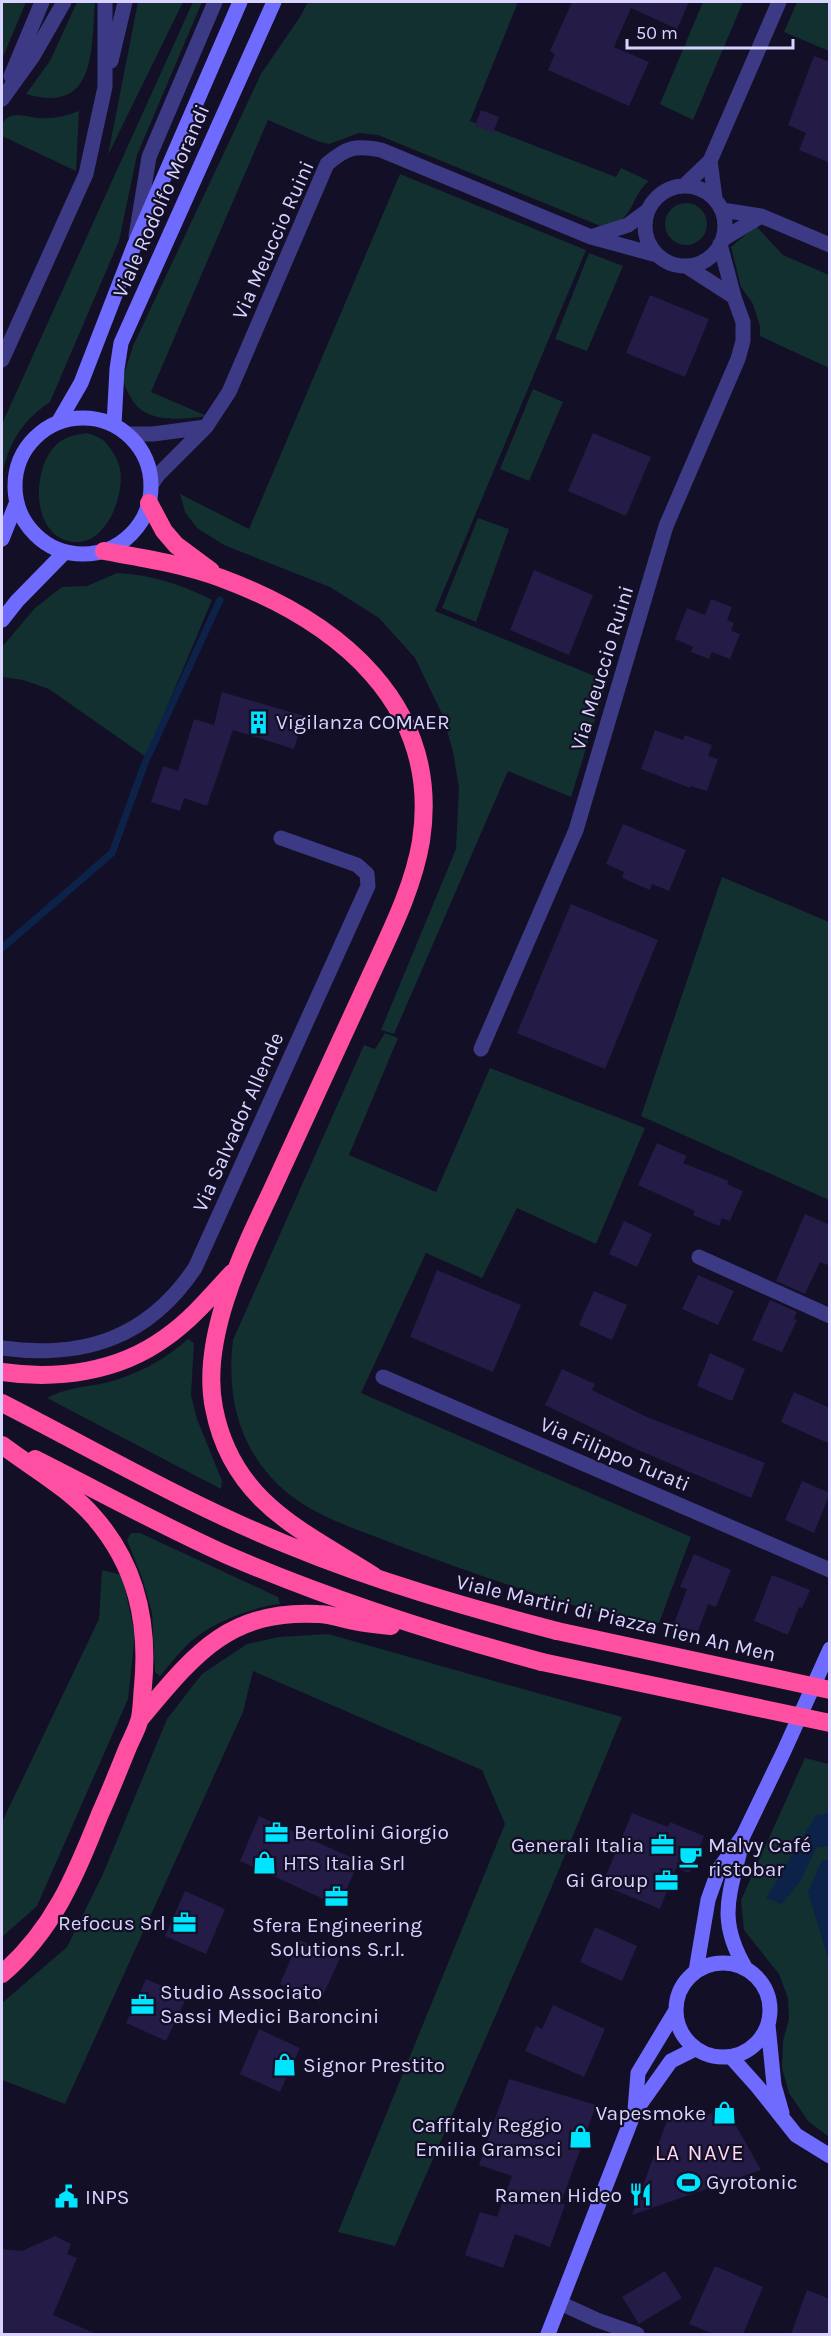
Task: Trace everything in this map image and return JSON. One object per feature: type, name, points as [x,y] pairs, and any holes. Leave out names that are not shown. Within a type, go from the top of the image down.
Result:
[{"type":"highway","points":[[150,494],[164,531],[176,545],[220,577]]},
{"type":"highway","points":[[104,551],[146,557],[220,577],[279,604],[319,628],[355,655],[375,676],[393,700],[414,743],[424,798],[420,842],[412,877],[388,938],[237,1268],[211,1361],[210,1384],[214,1409],[225,1443],[243,1478],[269,1508],[288,1523],[374,1576]]},
{"type":"highway","points":[[2,1372],[26,1376],[58,1376],[97,1369],[133,1357],[165,1338],[200,1308],[237,1268]]},
{"type":"highway","name":"Viale Martiri di Piazza Tien An Men","points":[[2,1403],[210,1510],[288,1545],[435,1598],[557,1631],[830,1690]]},
{"type":"highway","points":[[2,1443],[225,1554],[306,1587],[430,1631],[542,1662],[830,1723]]},
{"type":"highway","points":[[2,1443],[94,1517],[128,1569],[135,1588],[145,1637],[140,1719],[67,1893],[42,1932],[2,1974]]},
{"type":"highway","points":[[140,1719],[201,1650],[225,1633],[254,1620],[288,1614],[321,1614],[357,1622],[430,1631]]},
{"type":"street","points":[[2,99],[42,2]]},
{"type":"street","points":[[2,99],[33,56],[64,2]]},
{"type":"street","points":[[105,2],[105,87]]},
{"type":"street","points":[[2,360],[86,174],[125,2]]},
{"type":"street","name":"Viale Rodolfo Morandi","points":[[134,246],[149,157],[215,2]]},
{"type":"street","name":"Viale Rodolfo Morandi","points":[[59,421],[81,383],[134,246],[240,2]]},
{"type":"street","name":"Viale Rodolfo Morandi","points":[[114,425],[121,343],[274,2]]},
{"type":"street","points":[[591,237],[613,232],[628,225],[647,211],[662,192],[685,185],[710,161],[779,2]]},
{"type":"street","name":"Via Meuccio Ruini","points":[[150,494],[158,475],[206,427],[229,392],[327,164],[341,152],[360,146],[381,150],[591,237],[657,255],[676,265],[686,266],[734,297]]},
{"type":"street","name":"Via Meuccio Ruini","points":[[481,1049],[576,830],[666,526],[738,359],[743,341],[743,322],[734,297],[722,242],[725,230],[710,161]]},
{"type":"street","points":[[685,185],[696,187],[718,204],[761,216],[830,245]]},
{"type":"street","points":[[647,211],[646,234],[657,255]]},
{"type":"street","points":[[686,266],[706,260],[722,242],[761,216]]},
{"type":"street","name":"Viale Rodolfo Morandi","points":[[87,417],[114,425],[128,434],[141,449],[148,466],[150,494],[143,519],[133,533],[119,544],[104,551],[78,554],[65,552],[48,545],[34,534],[23,520],[16,504],[14,487],[16,470],[22,454],[31,440],[44,429],[59,421],[87,417]]},
{"type":"street","points":[[128,434],[153,434],[206,427]]},
{"type":"street","name":"Viale Rodolfo Morandi","points":[[2,539],[16,504]]},
{"type":"street","points":[[2,620],[17,601],[65,552]]},
{"type":"street","name":"Via Salvador Allende","points":[[2,1348],[25,1351],[60,1351],[110,1339],[159,1312],[180,1291],[195,1268],[368,886],[367,874],[357,865],[282,838]]},
{"type":"street","points":[[699,1257],[830,1316]]},
{"type":"street","name":"Via Filippo Turati","points":[[383,1377],[830,1570]]},
{"type":"street","points":[[696,1971],[708,1900],[719,1869],[743,1836],[830,1649]]},
{"type":"street","points":[[743,1836],[726,1910],[734,1949],[746,1969]]},
{"type":"street","points":[[768,2025],[762,2037],[743,2053],[730,2057],[718,2057],[695,2049],[685,2038],[678,2025],[676,2010],[678,1995],[685,1982],[696,1971],[708,1965],[733,1964],[746,1969],[756,1977],[764,1987],[769,2000],[768,2025],[774,2085],[785,2122]]},
{"type":"street","points":[[634,2113],[638,2073],[676,2010]]},
{"type":"street","points":[[548,2334],[634,2113],[671,2061],[695,2049]]},
{"type":"street","points":[[730,2057],[758,2086],[796,2135],[830,2156]]},
{"type":"street","points":[[560,2302],[597,2320],[637,2334]]},
{"type":"green space","points":[[2,2],[26,2],[2,59]]},
{"type":"green space","points":[[77,2],[95,2],[93,39],[86,74],[78,87],[66,95],[49,98],[26,94],[50,61]]},
{"type":"green space","points":[[138,2],[183,2],[108,155]]},
{"type":"green space","points":[[193,2],[202,2],[137,155],[119,241],[50,402],[40,409],[18,433],[8,453],[2,476],[2,424]]},
{"type":"green space","points":[[308,2],[518,2],[470,121],[616,177],[621,168],[649,181],[622,219],[603,227],[378,135],[359,133],[329,144],[268,120],[151,392],[207,416],[175,419],[154,416],[144,412],[136,405],[124,385],[133,346],[261,74]]},
{"type":"green space","points":[[703,2],[743,2],[693,120],[660,104]]},
{"type":"green space","points":[[797,2],[829,2],[829,51],[784,32]]},
{"type":"green space","points":[[79,111],[76,171],[2,136],[3,124],[10,116],[50,118]]},
{"type":"green space","points":[[400,174],[586,250],[435,611],[607,681],[571,797],[508,771],[394,1034],[381,1030],[456,849],[459,788],[453,752],[443,716],[415,658],[379,618],[330,587],[224,545],[197,528],[185,512],[180,494],[249,529]]},
{"type":"green space","points":[[686,203],[701,209],[707,224],[701,239],[686,245],[671,239],[665,224],[671,209]]},
{"type":"green space","points":[[756,226],[783,255],[829,275],[829,368],[760,336],[760,326],[753,304],[741,287],[731,247]]},
{"type":"green space","points":[[589,253],[623,266],[587,351],[555,339]]},
{"type":"green space","points":[[533,389],[563,402],[529,481],[500,469]]},
{"type":"green space","points":[[87,433],[98,437],[109,447],[118,461],[121,480],[116,505],[104,527],[95,536],[85,541],[74,542],[60,538],[49,528],[42,515],[39,484],[42,468],[48,455],[57,444],[75,435]]},
{"type":"green space","points":[[478,518],[509,529],[476,622],[442,608]]},
{"type":"green space","points":[[117,573],[166,581],[212,600],[146,757],[49,689],[23,680],[2,677],[2,647],[35,608],[62,587],[87,586]]},
{"type":"green space","points":[[722,877],[829,922],[829,1200],[641,1116]]},
{"type":"green space","points":[[385,1033],[398,1038],[349,1155],[436,1192],[490,1068],[645,1128],[596,1244],[517,1208],[482,1278],[426,1253],[361,1393],[691,1537],[659,1623],[611,1615],[536,1594],[443,1562],[329,1518],[297,1500],[283,1489],[258,1461],[249,1446],[236,1412],[233,1395],[231,1359],[233,1340],[364,1045],[375,1049]]},
{"type":"green space","points":[[188,1339],[194,1343],[191,1395],[197,1419],[222,1481],[221,1489],[47,1398],[68,1390],[117,1380],[139,1371],[170,1354]]},
{"type":"green space","points":[[131,1533],[140,1533],[278,1597],[280,1604],[244,1613],[207,1630],[188,1644],[160,1676],[155,1672],[152,1613],[142,1578],[127,1540]]},
{"type":"green space","points":[[102,1570],[122,1575],[135,1635],[128,1699],[37,1906],[2,1937],[2,1822],[99,1619]]},
{"type":"green space","points":[[328,1634],[622,1717],[553,1884],[395,2246],[338,2232],[505,1824],[482,1770],[253,1671],[243,1712],[65,2104],[2,2080],[2,2003],[67,1947],[103,1874],[167,1719],[202,1674],[247,1644],[279,1637]]},
{"type":"green space","points":[[805,1758],[829,1764],[829,2137],[808,2121],[789,2093],[782,2068],[783,2041],[789,2019],[788,1998],[779,1974],[744,1930],[741,1900]]},
{"type":"water","points":[[829,1813],[829,1847],[817,1847],[801,1880],[782,1904],[766,1898],[816,1815]]},
{"type":"water","points":[[822,1860],[829,1860],[829,1962],[808,1892]]},
{"type":"building","points":[[572,2],[689,2],[677,29],[631,8],[614,47],[649,62],[629,106],[548,70],[555,54],[550,51]]},
{"type":"building","points":[[814,56],[830,62],[830,163],[799,150],[806,133],[788,125]]},
{"type":"building","points":[[481,110],[499,117],[493,133],[475,126]]},
{"type":"building","points":[[650,295],[709,319],[685,377],[626,353]]},
{"type":"building","points":[[593,433],[651,457],[626,516],[568,491]]},
{"type":"building","points":[[534,570],[593,595],[569,655],[510,630]]},
{"type":"building","points":[[711,599],[732,607],[727,620],[734,623],[731,631],[740,634],[730,659],[712,652],[709,659],[691,652],[693,647],[675,639],[687,608],[705,615]]},
{"type":"building","points":[[222,692],[304,716],[294,749],[233,730],[207,806],[184,798],[180,811],[151,802],[163,766],[178,771],[194,719],[214,725]]},
{"type":"building","points":[[655,730],[683,740],[685,735],[712,745],[708,756],[718,759],[707,791],[691,786],[690,788],[641,769]]},
{"type":"building","points":[[623,824],[686,850],[669,891],[652,884],[650,890],[622,878],[624,872],[606,864]]},
{"type":"building","points":[[571,904],[658,940],[605,1069],[517,1033]]},
{"type":"building","points":[[657,1143],[687,1156],[683,1163],[729,1181],[727,1184],[743,1191],[730,1221],[722,1218],[719,1226],[693,1215],[695,1211],[638,1185]]},
{"type":"building","points":[[805,1214],[830,1225],[830,1266],[820,1262],[805,1294],[776,1281]]},
{"type":"building","points":[[624,1221],[652,1234],[637,1267],[609,1254]]},
{"type":"building","points":[[437,1270],[521,1305],[493,1372],[410,1337]]},
{"type":"building","points":[[698,1275],[734,1291],[718,1325],[682,1309]]},
{"type":"building","points":[[594,1291],[627,1305],[612,1340],[579,1325]]},
{"type":"building","points":[[770,1300],[797,1312],[794,1319],[797,1320],[782,1352],[752,1340]]},
{"type":"building","points":[[710,1353],[745,1369],[732,1401],[697,1386]]},
{"type":"building","points":[[562,1369],[595,1384],[592,1390],[647,1417],[765,1463],[751,1498],[638,1450],[545,1405]]},
{"type":"building","points":[[794,1392],[830,1408],[830,1444],[781,1422]]},
{"type":"building","points":[[802,1481],[830,1493],[814,1533],[785,1520]]},
{"type":"building","points":[[694,1554],[731,1570],[716,1607],[708,1604],[698,1631],[673,1626],[687,1589],[680,1587]]},
{"type":"building","points":[[772,1575],[810,1590],[802,1608],[799,1607],[788,1635],[754,1621]]},
{"type":"building","points":[[632,1813],[668,1827],[670,1822],[704,1836],[689,1873],[676,1868],[660,1909],[602,1885]]},
{"type":"building","points":[[259,1816],[359,1861],[339,1906],[240,1861]]},
{"type":"building","points":[[185,1891],[225,1909],[206,1954],[165,1936]]},
{"type":"building","points":[[595,1927],[637,1946],[622,1981],[580,1962]]},
{"type":"building","points":[[299,1940],[340,1958],[320,2002],[280,1984]]},
{"type":"building","points":[[146,1979],[187,1997],[166,2041],[126,2023]]},
{"type":"building","points":[[553,2005],[605,2029],[584,2077],[525,2051],[536,2026],[542,2029]]},
{"type":"building","points":[[259,2029],[300,2048],[280,2092],[240,2074]]},
{"type":"building","points":[[509,2079],[596,2105],[561,2203],[565,2205],[550,2247],[515,2234],[503,2268],[465,2255],[480,2212],[497,2217],[512,2176],[479,2165]]},
{"type":"building","points":[[725,2106],[761,2170],[632,2215],[669,2115],[690,2122],[694,2108],[700,2119]]},
{"type":"building","points":[[55,2236],[71,2244],[67,2254],[77,2258],[53,2315],[96,2334],[2,2334],[2,2249],[22,2251]]},
{"type":"building","points":[[715,2266],[763,2287],[743,2334],[714,2334],[689,2324]]},
{"type":"building","points":[[665,2271],[682,2298],[639,2324],[622,2297]]},
{"type":"building","points":[[807,2290],[830,2299],[830,2334],[791,2334]]},
{"type":"waterway","points":[[2,948],[112,853],[145,763],[220,600]]},
{"type":"place","name":"Vigilanza COMAER","points":[[258,722]]},
{"type":"place","name":"Bertolini Giorgio","points":[[276,1832]]},
{"type":"place","name":"Generali Italia","points":[[662,1845]]},
{"type":"place","name":"Malvy Café ristobar","points":[[690,1857]]},
{"type":"place","name":"HTS Italia Srl","points":[[265,1863]]},
{"type":"place","name":"Gi Group","points":[[666,1880]]},
{"type":"place","name":"Sfera Engineering Solutions S.r.l.","points":[[337,1897]]},
{"type":"place","name":"Refocus Srl","points":[[184,1923]]},
{"type":"place","name":"Studio Associato Sassi Medici Baroncini","points":[[142,2004]]},
{"type":"place","name":"Signor Prestito","points":[[285,2065]]},
{"type":"place","name":"Vapesmoke","points":[[724,2113]]},
{"type":"place","name":"Caffitaly Reggio Emilia Gramsci","points":[[580,2137]]},
{"type":"place","name":"Gyrotonic","points":[[688,2182]]},
{"type":"place","name":"Ramen Hideo","points":[[640,2195]]},
{"type":"place","name":"INPS","points":[[67,2197]]},
{"type":"district","name":"LA NAVE","points":[[700,2152]]}]
